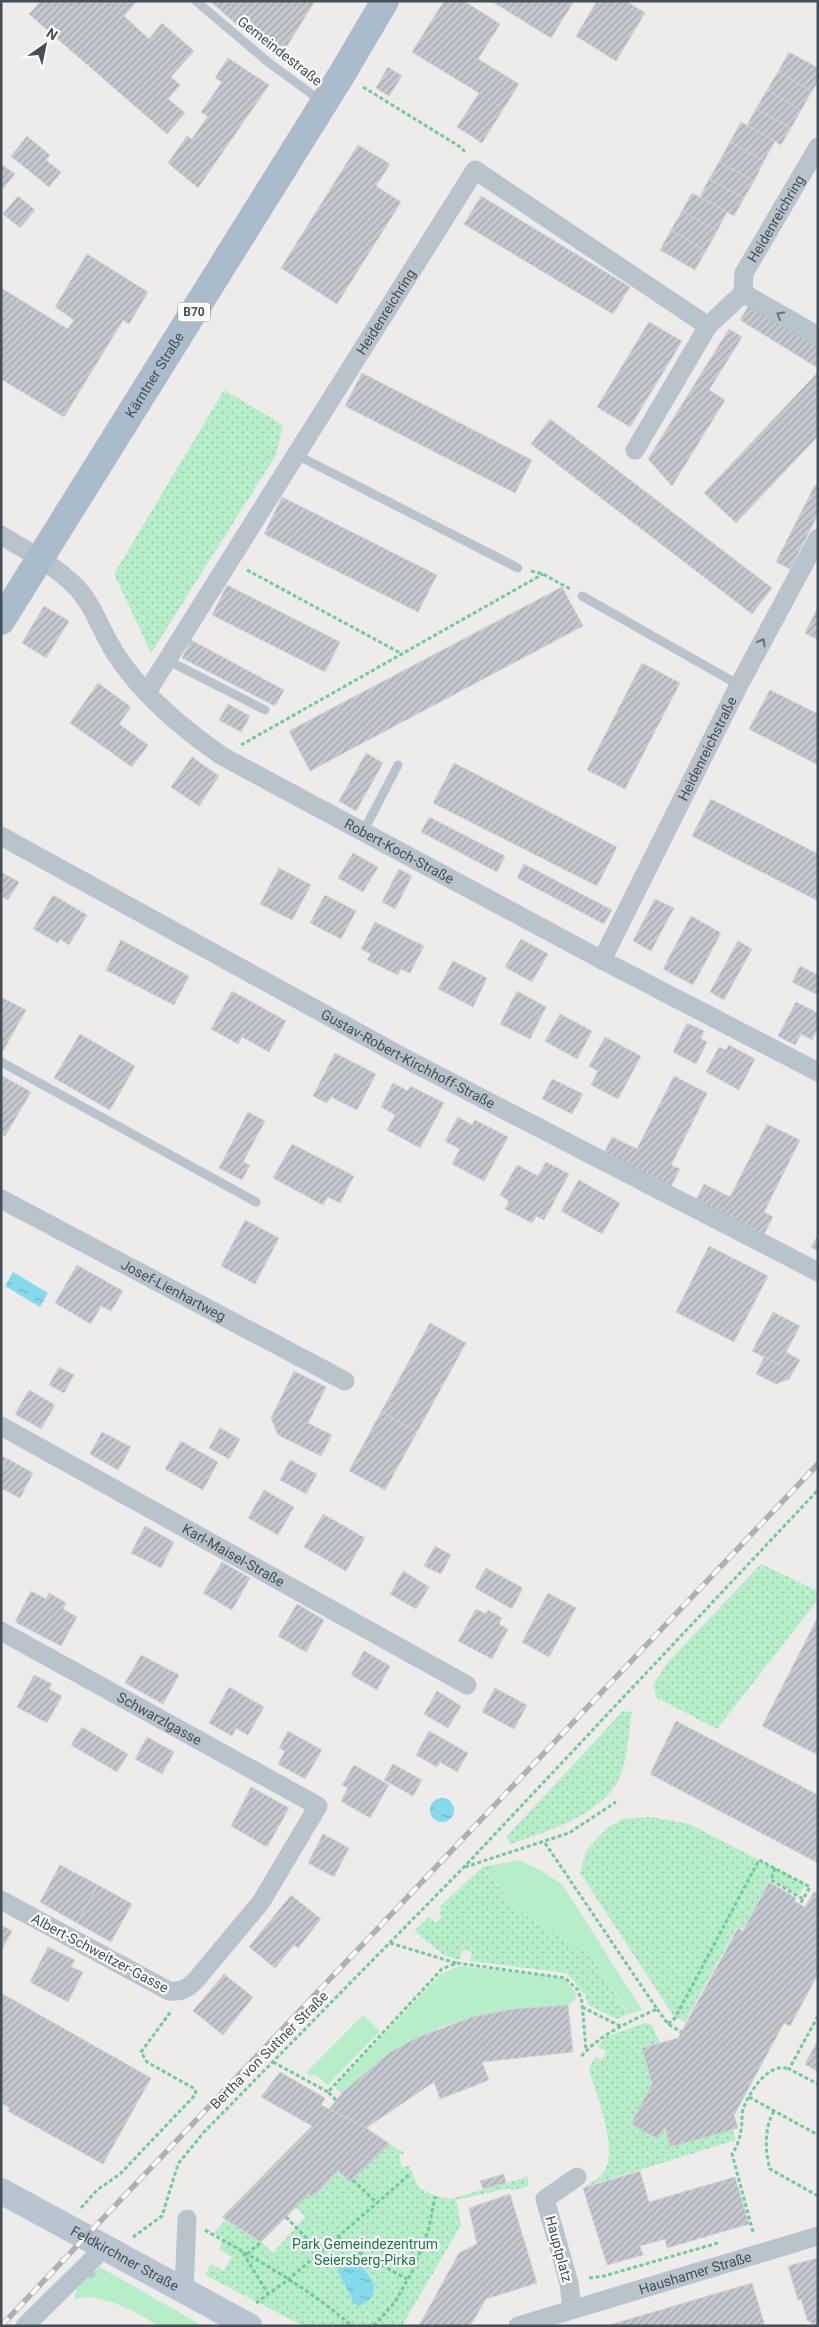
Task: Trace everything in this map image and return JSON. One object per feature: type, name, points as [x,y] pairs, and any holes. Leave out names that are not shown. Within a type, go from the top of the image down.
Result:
[{"type":"main road","name":"Kärntner Straße","points":[[1,621],[342,74],[385,1]]},
{"type":"main road","name":"Feldkirchner Straße","points":[[1,2191],[184,2291],[249,2316]]},
{"type":"street","name":"Heidenreichring","points":[[743,293],[744,273],[818,147]]},
{"type":"street","points":[[475,170],[708,326]]},
{"type":"street","name":"Heidenreichring","points":[[147,692],[475,170]]},
{"type":"street","points":[[635,450],[708,326],[743,293],[818,336]]},
{"type":"street","name":"Robert-Koch-Straße","points":[[1,535],[65,576],[81,592],[115,653],[147,692],[188,732],[222,756],[602,960],[818,1072]]},
{"type":"street","name":"Heidenreichstraße","points":[[602,960],[740,685],[818,538]]},
{"type":"street","name":"Gustav-Robert-Kirchhoff-Straße","points":[[1,836],[408,1060],[818,1272]]},
{"type":"street","name":"Josef-Lienhartweg","points":[[1,1199],[345,1381]]},
{"type":"street","name":"Karl-Maisel-Straße","points":[[1,1426],[467,1685]]},
{"type":"street","name":"Schwarzlgasse","points":[[1,1631],[318,1806]]},
{"type":"street","name":"Albert-Schweitzer-Gasse","points":[[1,1900],[169,1991],[179,1992],[188,1988],[196,1980],[261,1902],[318,1806]]},
{"type":"street","name":"Hauptplatz","points":[[572,2309],[569,2283],[545,2199],[577,2177]]},
{"type":"street","points":[[184,2291],[187,2219]]},
{"type":"street","name":"Haushamer Straße","points":[[518,2326],[818,2236]]},
{"type":"street","points":[[25,2326],[104,2248]]},
{"type":"lane","name":"Gemeindestraße","points":[[196,1],[268,62],[324,103]]},
{"type":"lane","points":[[295,454],[518,568]]},
{"type":"lane","points":[[582,596],[740,685]]},
{"type":"lane","points":[[167,660],[265,710]]},
{"type":"lane","points":[[363,832],[398,765]]},
{"type":"lane","points":[[1,1062],[256,1202]]},
{"type":"path","points":[[342,74],[462,148],[475,170]]},
{"type":"path","points":[[229,560],[402,654]]},
{"type":"path","points":[[518,568],[543,574],[582,596]]},
{"type":"path","points":[[222,756],[543,574]]},
{"type":"path","name":"Bertha von Suttner Straße","points":[[104,2248],[131,2238],[162,2216],[178,2164],[204,2132],[464,1867],[818,1490]]},
{"type":"path","points":[[464,1867],[545,1843],[569,1833],[616,1802]]},
{"type":"path","points":[[545,1843],[657,2009],[668,2024],[681,2032]]},
{"type":"path","points":[[668,2024],[675,2018],[759,1860],[775,1868],[810,1887],[800,1904],[803,1898],[771,1880],[775,1868]]},
{"type":"path","points":[[390,1943],[457,1963],[565,1978],[578,1990],[582,2007],[586,2050]]},
{"type":"path","points":[[328,2092],[442,1969],[457,1963]]},
{"type":"path","points":[[63,2226],[71,2214],[79,2209],[98,2190],[120,2174],[196,2094],[195,2089],[147,2062],[141,2052],[176,2005],[179,1992]]},
{"type":"path","points":[[582,2007],[622,2027]]},
{"type":"path","points":[[580,2058],[586,2050],[630,2021],[657,2009]]},
{"type":"path","points":[[789,2069],[818,2016]]},
{"type":"path","points":[[273,2062],[328,2092],[336,2100]]},
{"type":"path","points":[[753,2232],[732,2154],[739,2143],[742,2111],[760,2080],[776,2068],[783,2066],[818,2084]]},
{"type":"path","points":[[750,2085],[755,2087]]},
{"type":"path","points":[[749,2097],[818,2135]]},
{"type":"path","points":[[738,2108],[742,2111]]},
{"type":"path","points":[[774,2111],[770,2118],[767,2139],[766,2154],[770,2169],[818,2196]]},
{"type":"path","points":[[249,2316],[268,2294],[289,2279],[319,2251],[412,2173]]},
{"type":"path","points":[[353,2180],[377,2203]]},
{"type":"path","points":[[374,2326],[395,2302],[413,2270],[426,2239],[435,2196]]},
{"type":"path","points":[[286,2217],[319,2251]]},
{"type":"path","points":[[187,2219],[289,2279],[352,2326]]},
{"type":"path","points":[[338,2237],[354,2250],[407,2279]]},
{"type":"path","points":[[245,2253],[261,2242]]},
{"type":"path","points":[[245,2253],[268,2294]]},
{"type":"green space","points":[[224,390],[283,425],[276,455],[151,653],[114,574]]},
{"type":"green space","points":[[761,1564],[818,1591],[818,1600],[717,1729],[657,1698],[653,1685],[668,1662]]},
{"type":"green space","points":[[623,1711],[632,1712],[627,1746],[622,1771],[611,1792],[586,1813],[571,1821],[510,1844],[507,1836]]},
{"type":"green space","points":[[652,1817],[689,1824],[806,1884],[799,1895],[770,1879],[743,1929],[737,1927],[685,2022],[673,2015],[580,1873],[586,1851],[606,1829],[622,1819]]},
{"type":"green space","points":[[518,1860],[542,1871],[562,1884],[642,2010],[629,2014],[592,1957],[516,1909],[485,1869]]},
{"type":"green space","points":[[515,1861],[485,1870],[516,1909],[592,1957],[628,2014],[617,2019],[588,2005],[585,1995],[567,1973],[470,1961],[472,1952],[462,1950],[460,1960],[445,1956],[414,1931],[429,1917],[436,1923],[442,1917],[439,1913],[442,1909],[439,1907],[483,1867]]},
{"type":"green space","points":[[459,1966],[558,1977],[564,1979],[577,1994],[575,1999],[568,2005],[513,2009],[472,2017],[443,2026],[389,2053],[341,2093],[336,2089],[336,2085],[441,1974]]},
{"type":"green space","points":[[363,2015],[380,2031],[328,2085],[314,2074],[312,2077],[306,2073]]},
{"type":"green space","points":[[645,2023],[652,2025],[660,2043],[642,2048],[652,2084],[631,2124],[658,2138],[665,2127],[670,2147],[732,2129],[736,2140],[584,2187],[603,2173],[608,2163],[609,2151],[605,2122],[589,2069],[595,2057],[602,2060],[606,2051],[598,2047],[605,2037]]},
{"type":"green space","name":"Park Gemeindezentrum Seiersberg-Pirka","points":[[390,2144],[405,2153],[399,2155],[402,2167],[409,2166],[418,2187],[435,2196],[450,2199],[527,2177],[529,2186],[511,2191],[510,2188],[456,2200],[461,2225],[402,2326],[303,2326],[205,2275],[211,2264],[224,2271],[232,2257],[219,2249],[224,2238],[214,2233],[226,2219],[261,2242],[273,2253],[305,2217],[296,2207],[309,2194],[313,2197],[338,2171],[350,2182]]},
{"type":"green space","points":[[100,2267],[203,2326],[159,2326],[135,2312],[112,2302],[90,2297],[74,2299],[79,2284]]},
{"type":"water","points":[[13,1272],[48,1293],[40,1307],[5,1286]]},
{"type":"water","points":[[442,1798],[451,1801],[454,1810],[451,1819],[442,1822],[433,1819],[430,1810],[433,1801]]},
{"type":"water","points":[[349,2259],[363,2268],[372,2281],[374,2288],[373,2295],[368,2301],[359,2306],[354,2303],[338,2271],[341,2263]]},
{"type":"building","points":[[41,1],[137,1],[124,16],[149,39],[162,23],[194,51],[171,77],[180,85],[168,99],[185,113],[167,134],[29,14]]},
{"type":"building","points":[[210,1],[315,1],[280,57],[253,39]]},
{"type":"building","points":[[444,1],[464,1],[500,24],[478,59],[519,84],[482,143],[457,127],[479,93],[412,52]]},
{"type":"building","points":[[491,1],[574,1],[551,38]]},
{"type":"building","points":[[597,1],[626,1],[645,13],[616,61],[576,36]]},
{"type":"building","points":[[789,52],[818,68],[818,82],[812,91],[778,72]]},
{"type":"building","points":[[228,58],[269,85],[198,188],[168,163],[187,136],[192,139],[208,116],[201,112],[222,82],[215,78]]},
{"type":"building","points":[[388,67],[402,76],[389,96],[376,88]]},
{"type":"building","points":[[778,72],[812,91],[801,110],[767,90]]},
{"type":"building","points":[[767,90],[801,110],[791,128],[756,109]]},
{"type":"building","points":[[756,109],[791,128],[781,145],[747,125]]},
{"type":"building","points":[[741,122],[775,141],[764,161],[730,142]]},
{"type":"building","points":[[27,136],[50,155],[46,160],[61,172],[49,187],[11,156]]},
{"type":"building","points":[[730,142],[764,161],[754,181],[719,162]]},
{"type":"building","points":[[358,145],[390,164],[376,186],[401,202],[337,304],[281,268]]},
{"type":"building","points":[[719,162],[754,181],[744,198],[709,179]]},
{"type":"building","points":[[1,164],[15,174],[1,191]]},
{"type":"building","points":[[709,179],[744,198],[734,216],[700,197]]},
{"type":"building","points":[[692,193],[727,212],[717,231],[682,211]]},
{"type":"building","points":[[18,196],[35,210],[20,228],[3,214]]},
{"type":"building","points":[[481,196],[630,287],[613,314],[464,224]]},
{"type":"building","points":[[682,211],[717,231],[706,251],[671,230]]},
{"type":"building","points":[[671,230],[706,251],[695,270],[660,250]]},
{"type":"building","points":[[87,254],[148,292],[129,324],[123,320],[64,417],[1,379],[1,288],[68,329],[74,320],[55,307]]},
{"type":"building","points":[[749,305],[818,346],[818,368],[740,320]]},
{"type":"building","points":[[649,322],[682,341],[630,427],[597,407]]},
{"type":"building","points":[[729,329],[742,337],[709,390],[725,400],[672,486],[648,459]]},
{"type":"building","points":[[818,372],[818,436],[736,523],[704,493]]},
{"type":"building","points":[[362,373],[532,460],[515,493],[345,406]]},
{"type":"building","points":[[550,419],[772,588],[752,614],[531,444]]},
{"type":"building","points":[[815,485],[818,486],[818,514],[790,569],[776,562]]},
{"type":"building","points":[[282,497],[437,575],[418,612],[264,534]]},
{"type":"building","points":[[227,585],[340,642],[325,672],[212,615]]},
{"type":"building","points":[[562,587],[583,626],[310,771],[289,731]]},
{"type":"building","points":[[44,606],[69,621],[46,658],[22,643]]},
{"type":"building","points":[[818,607],[818,640],[805,633]]},
{"type":"building","points":[[191,640],[284,690],[275,706],[182,658]]},
{"type":"building","points":[[642,663],[680,683],[625,789],[587,770]]},
{"type":"building","points":[[98,683],[131,707],[119,724],[148,745],[132,767],[70,723]]},
{"type":"building","points":[[770,690],[818,714],[818,765],[749,729]]},
{"type":"building","points":[[228,704],[250,716],[241,732],[219,720]]},
{"type":"building","points":[[366,753],[383,763],[356,811],[339,801]]},
{"type":"building","points":[[192,757],[219,776],[199,806],[171,787]]},
{"type":"building","points":[[454,763],[617,847],[597,886],[433,803]]},
{"type":"building","points":[[711,799],[818,854],[818,901],[692,836]]},
{"type":"building","points":[[429,817],[505,856],[497,872],[421,832]]},
{"type":"building","points":[[353,853],[378,867],[363,892],[338,878]]},
{"type":"building","points":[[524,864],[612,910],[604,924],[517,878]]},
{"type":"building","points":[[279,868],[311,885],[292,920],[260,904]]},
{"type":"building","points":[[399,869],[412,876],[395,909],[382,902]]},
{"type":"building","points":[[1,872],[19,882],[8,900],[1,896]]},
{"type":"building","points":[[53,895],[87,915],[69,945],[60,939],[58,943],[33,929]]},
{"type":"building","points":[[325,895],[356,911],[341,939],[310,923]]},
{"type":"building","points":[[655,899],[674,908],[651,951],[633,941]]},
{"type":"building","points":[[691,916],[721,933],[693,985],[663,969]]},
{"type":"building","points":[[375,922],[424,946],[410,973],[401,969],[398,975],[367,960],[371,954],[361,949]]},
{"type":"building","points":[[521,939],[548,954],[532,982],[505,967]]},
{"type":"building","points":[[121,940],[189,976],[174,1005],[106,970]]},
{"type":"building","points":[[738,941],[752,949],[724,1000],[710,992]]},
{"type":"building","points":[[453,961],[487,978],[473,1007],[438,989]]},
{"type":"building","points":[[800,966],[818,975],[818,995],[792,982]]},
{"type":"building","points":[[232,991],[286,1021],[269,1052],[242,1037],[238,1044],[211,1029]]},
{"type":"building","points":[[517,991],[546,1007],[530,1039],[500,1024]]},
{"type":"building","points":[[1,997],[26,1010],[3,1051],[1,1050]]},
{"type":"building","points":[[796,1002],[818,1013],[818,1028],[812,1040],[801,1034],[795,1045],[778,1036]]},
{"type":"building","points":[[560,1014],[592,1031],[577,1059],[545,1041]]},
{"type":"building","points":[[687,1023],[704,1031],[701,1039],[707,1042],[696,1064],[673,1052]]},
{"type":"building","points":[[80,1034],[135,1066],[110,1110],[54,1078]]},
{"type":"building","points":[[605,1037],[641,1056],[618,1099],[591,1085],[598,1071],[589,1066]]},
{"type":"building","points":[[729,1045],[755,1059],[739,1090],[706,1072],[719,1047],[726,1050]]},
{"type":"building","points":[[335,1053],[376,1074],[357,1110],[331,1097],[327,1103],[313,1096]]},
{"type":"building","points":[[1,1075],[31,1092],[5,1136],[1,1134]]},
{"type":"building","points":[[674,1076],[707,1093],[671,1165],[680,1169],[671,1186],[604,1153],[612,1137],[637,1149]]},
{"type":"building","points":[[552,1079],[583,1094],[572,1114],[542,1099]]},
{"type":"building","points":[[393,1083],[408,1091],[410,1086],[444,1103],[420,1148],[387,1130],[395,1115],[381,1107]]},
{"type":"building","points":[[248,1112],[265,1121],[243,1162],[250,1165],[242,1180],[219,1168]]},
{"type":"building","points":[[458,1117],[472,1125],[475,1120],[508,1137],[484,1181],[452,1164],[460,1149],[445,1141]]},
{"type":"building","points":[[767,1124],[800,1140],[764,1212],[773,1217],[764,1234],[696,1200],[704,1184],[730,1197]]},
{"type":"building","points":[[292,1144],[354,1176],[340,1203],[328,1197],[323,1205],[273,1178]]},
{"type":"building","points":[[546,1162],[569,1174],[544,1220],[536,1216],[532,1223],[505,1209],[509,1201],[500,1195],[517,1165],[538,1176]]},
{"type":"building","points":[[579,1180],[620,1203],[602,1234],[561,1211]]},
{"type":"building","points":[[245,1220],[279,1238],[255,1284],[221,1266]]},
{"type":"building","points":[[818,1235],[818,1251],[811,1247]]},
{"type":"building","points":[[709,1246],[768,1276],[734,1342],[676,1312]]},
{"type":"building","points":[[77,1265],[123,1291],[111,1311],[101,1306],[91,1324],[55,1303]]},
{"type":"building","points":[[773,1312],[800,1326],[779,1365],[752,1351]]},
{"type":"building","points":[[430,1323],[466,1343],[417,1432],[381,1412]]},
{"type":"building","points":[[786,1352],[800,1360],[789,1379],[776,1384],[756,1374],[764,1357],[779,1365]]},
{"type":"building","points":[[59,1367],[74,1375],[64,1393],[49,1385]]},
{"type":"building","points":[[294,1371],[326,1387],[308,1423],[332,1435],[321,1456],[278,1435],[271,1418]]},
{"type":"building","points":[[29,1390],[55,1405],[41,1429],[15,1414]]},
{"type":"building","points":[[381,1412],[417,1432],[385,1490],[349,1471]]},
{"type":"building","points":[[220,1428],[240,1439],[229,1459],[209,1448]]},
{"type":"building","points":[[102,1432],[131,1447],[118,1470],[90,1454]]},
{"type":"building","points":[[181,1441],[218,1462],[203,1490],[165,1469]]},
{"type":"building","points":[[1,1456],[8,1459],[1,1471]]},
{"type":"building","points":[[8,1459],[33,1473],[20,1498],[1,1488],[1,1471]]},
{"type":"building","points":[[290,1460],[317,1474],[306,1494],[280,1480]]},
{"type":"building","points":[[264,1490],[294,1507],[278,1535],[248,1518]]},
{"type":"building","points":[[323,1514],[365,1538],[346,1571],[304,1547]]},
{"type":"building","points":[[145,1526],[174,1542],[161,1568],[131,1553]]},
{"type":"building","points":[[435,1546],[451,1555],[441,1574],[424,1566]]},
{"type":"building","points":[[222,1562],[250,1578],[232,1610],[203,1593]]},
{"type":"building","points":[[486,1568],[523,1588],[512,1609],[475,1588]]},
{"type":"building","points":[[403,1571],[429,1587],[416,1609],[390,1594]]},
{"type":"building","points":[[31,1591],[46,1599],[49,1593],[66,1603],[63,1609],[77,1617],[61,1646],[15,1622]]},
{"type":"building","points":[[548,1593],[576,1608],[549,1657],[522,1642]]},
{"type":"building","points":[[297,1604],[324,1620],[306,1652],[278,1636]]},
{"type":"building","points":[[476,1609],[486,1614],[488,1610],[502,1618],[499,1624],[508,1629],[492,1659],[458,1641]]},
{"type":"building","points":[[818,1617],[818,1755],[762,1726]]},
{"type":"building","points":[[364,1651],[390,1666],[377,1690],[351,1675]]},
{"type":"building","points":[[141,1655],[179,1675],[163,1704],[125,1683]]},
{"type":"building","points":[[34,1675],[52,1684],[49,1689],[62,1696],[47,1723],[17,1707]]},
{"type":"building","points":[[229,1687],[264,1707],[248,1735],[236,1728],[232,1736],[209,1723]]},
{"type":"building","points":[[495,1688],[527,1705],[514,1729],[482,1712]]},
{"type":"building","points":[[437,1691],[461,1706],[448,1728],[424,1714]]},
{"type":"building","points":[[676,1721],[818,1795],[818,1863],[650,1774]]},
{"type":"building","points":[[82,1727],[128,1754],[117,1772],[71,1745]]},
{"type":"building","points":[[288,1731],[322,1750],[305,1779],[278,1764],[285,1751],[279,1748]]},
{"type":"building","points":[[429,1731],[468,1753],[457,1772],[440,1762],[437,1767],[416,1755]]},
{"type":"building","points":[[147,1737],[174,1752],[162,1774],[135,1759]]},
{"type":"building","points":[[393,1764],[422,1780],[413,1796],[384,1780]]},
{"type":"building","points":[[354,1765],[389,1785],[370,1818],[341,1801],[348,1788],[342,1785]]},
{"type":"building","points":[[251,1787],[289,1808],[267,1847],[231,1826]]},
{"type":"building","points":[[323,1834],[349,1848],[334,1877],[308,1863]]},
{"type":"building","points":[[60,1865],[98,1885],[77,1923],[40,1902]]},
{"type":"building","points":[[769,1882],[796,1898],[794,1901],[805,1907],[814,1892],[818,1894],[818,1974],[790,2026],[784,2023],[734,2115],[738,2128],[670,2147],[665,2127],[658,2139],[631,2124],[652,2084],[642,2048],[678,2038],[738,1928],[743,1931]]},
{"type":"building","points":[[98,1885],[132,1904],[111,1942],[77,1923]]},
{"type":"building","points":[[291,1895],[321,1919],[298,1948],[294,1945],[275,1968],[249,1947]]},
{"type":"building","points":[[1,1925],[12,1931],[1,1951]]},
{"type":"building","points":[[48,1947],[75,1960],[71,1967],[83,1972],[68,2002],[30,1982]]},
{"type":"building","points":[[224,1974],[253,1997],[223,2035],[193,2011]]},
{"type":"building","points":[[1,1993],[151,2078],[103,2164],[8,2111],[10,2108],[1,2103]]},
{"type":"building","points":[[568,2005],[573,2052],[482,2062],[489,2080],[440,2099],[434,2082],[366,2128],[329,2109],[344,2091],[389,2053],[416,2038],[472,2017],[513,2009]]},
{"type":"building","points":[[818,2040],[818,2072],[805,2064]]},
{"type":"building","points":[[280,2072],[325,2098],[321,2105],[366,2128],[390,2144],[350,2182],[338,2171],[313,2197],[309,2194],[261,2242],[222,2217],[312,2126],[261,2097]]},
{"type":"building","points":[[640,2171],[649,2202],[735,2177],[749,2224],[667,2248],[665,2239],[640,2246],[643,2255],[607,2265],[583,2188]]},
{"type":"building","points":[[504,2174],[506,2183],[483,2189],[480,2181]]},
{"type":"building","points":[[510,2194],[537,2283],[486,2299],[470,2326],[419,2326],[459,2253],[477,2244],[469,2208]]},
{"type":"building","points":[[818,2258],[817,2326],[807,2320],[801,2299],[798,2300],[788,2266]]},
{"type":"building","points":[[93,2270],[96,2274],[91,2279],[87,2276]]},
{"type":"building","points":[[752,2283],[765,2326],[606,2326]]},
{"type":"railway","points":[[1,2326],[818,1464]]}]
